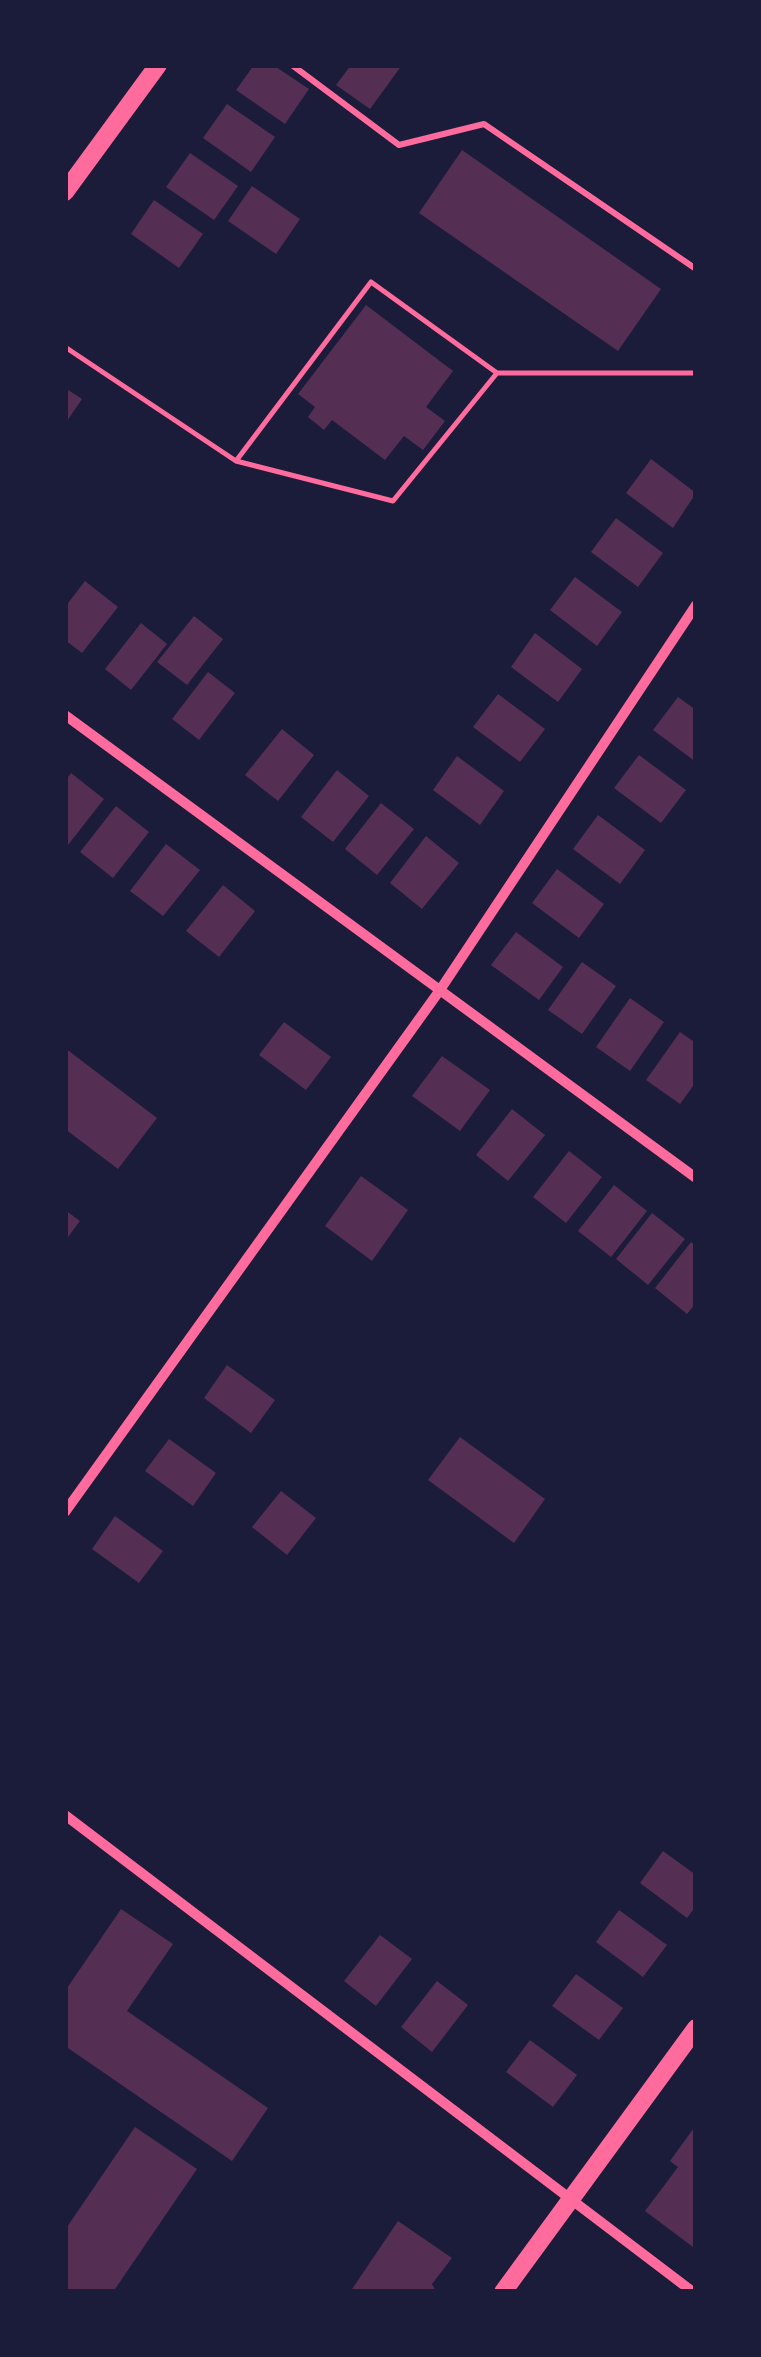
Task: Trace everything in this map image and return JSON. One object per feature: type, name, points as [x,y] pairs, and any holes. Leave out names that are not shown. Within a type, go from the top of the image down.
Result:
[{"type":"street","points":[[65,192],[158,65]]},
{"type":"street","points":[[65,1512],[440,990],[696,605]]},
{"type":"street","points":[[65,715],[695,1175]]},
{"type":"street","points":[[65,1815],[693,2292]]},
{"type":"street","points":[[503,2292],[696,2028]]},
{"type":"lane","points":[[292,65],[399,144],[484,124],[696,268]]},
{"type":"path","points":[[236,461],[371,282],[498,373],[696,374]]},
{"type":"path","points":[[65,347],[236,461],[393,501],[498,373]]},
{"type":"building","points":[[254,65],[273,65],[309,89],[285,124],[236,90]]},
{"type":"building","points":[[351,65],[402,65],[370,109],[336,85]]},
{"type":"building","points":[[227,104],[275,137],[251,172],[203,138]]},
{"type":"building","points":[[462,150],[661,289],[618,351],[419,213]]},
{"type":"building","points":[[190,153],[238,186],[214,220],[166,187]]},
{"type":"building","points":[[252,186],[300,219],[276,254],[228,221]]},
{"type":"building","points":[[154,200],[203,234],[179,268],[131,234]]},
{"type":"building","points":[[366,305],[453,371],[426,407],[445,421],[423,450],[404,436],[385,460],[332,420],[324,430],[308,417],[315,407],[298,394]]},
{"type":"building","points":[[65,388],[82,399],[65,424]]},
{"type":"building","points":[[651,459],[696,493],[673,528],[626,493]]},
{"type":"building","points":[[616,518],[663,553],[638,587],[591,552]]},
{"type":"building","points":[[575,577],[622,612],[597,646],[550,610]]},
{"type":"building","points":[[85,581],[118,607],[82,653],[65,640],[65,607]]},
{"type":"building","points":[[194,616],[223,639],[187,685],[157,662]]},
{"type":"building","points":[[141,623],[167,644],[131,690],[105,669]]},
{"type":"building","points":[[535,633],[582,669],[558,702],[511,667]]},
{"type":"building","points":[[208,672],[235,693],[199,740],[172,719]]},
{"type":"building","points":[[498,694],[545,729],[520,762],[473,727]]},
{"type":"building","points":[[678,697],[696,710],[696,762],[653,730]]},
{"type":"building","points":[[282,729],[314,755],[278,801],[245,775]]},
{"type":"building","points":[[639,755],[686,790],[661,823],[614,788]]},
{"type":"building","points":[[457,756],[504,791],[480,825],[433,790]]},
{"type":"building","points":[[337,770],[369,796],[333,842],[301,817]]},
{"type":"building","points":[[71,773],[104,799],[68,845],[65,781]]},
{"type":"building","points":[[381,803],[414,829],[377,875],[345,849]]},
{"type":"building","points":[[116,806],[149,832],[113,878],[80,852]]},
{"type":"building","points":[[598,815],[645,850],[620,884],[573,849]]},
{"type":"building","points":[[426,836],[459,863],[422,909],[390,883]]},
{"type":"building","points":[[166,844],[200,870],[163,916],[130,891]]},
{"type":"building","points":[[557,869],[604,904],[579,938],[532,903]]},
{"type":"building","points":[[223,885],[255,911],[219,957],[186,931]]},
{"type":"building","points":[[516,932],[563,967],[539,1000],[491,965]]},
{"type":"building","points":[[582,962],[616,986],[582,1034],[548,1010]]},
{"type":"building","points":[[630,998],[664,1022],[630,1071],[596,1047]]},
{"type":"building","points":[[284,1022],[331,1057],[306,1090],[259,1055]]},
{"type":"building","points":[[680,1032],[696,1043],[696,1082],[680,1104],[646,1080]]},
{"type":"building","points":[[65,1048],[157,1118],[118,1169],[65,1129]]},
{"type":"building","points":[[442,1056],[490,1090],[460,1131],[412,1096]]},
{"type":"building","points":[[512,1109],[545,1135],[508,1181],[476,1155]]},
{"type":"building","points":[[569,1151],[602,1177],[566,1223],[533,1197]]},
{"type":"building","points":[[361,1176],[408,1210],[372,1261],[325,1226]]},
{"type":"building","points":[[614,1185],[647,1211],[611,1257],[578,1231]]},
{"type":"building","points":[[65,1210],[80,1221],[65,1241]]},
{"type":"building","points":[[652,1213],[685,1239],[648,1285],[616,1259]]},
{"type":"building","points":[[691,1242],[696,1246],[696,1303],[687,1314],[655,1288]]},
{"type":"building","points":[[227,1365],[275,1400],[251,1433],[204,1398]]},
{"type":"building","points":[[460,1437],[545,1499],[514,1543],[428,1480]]},
{"type":"building","points":[[169,1439],[216,1473],[193,1506],[145,1471]]},
{"type":"building","points":[[281,1491],[316,1518],[287,1555],[252,1527]]},
{"type":"building","points":[[115,1516],[163,1551],[139,1583],[92,1549]]},
{"type":"building","points":[[663,1851],[696,1875],[696,1906],[687,1918],[640,1883]]},
{"type":"building","points":[[121,1909],[173,1944],[127,2011],[268,2108],[232,2161],[65,2046],[65,1991]]},
{"type":"building","points":[[619,1910],[667,1945],[643,1977],[596,1942]]},
{"type":"building","points":[[380,1935],[412,1959],[376,2006],[344,1981]]},
{"type":"building","points":[[576,1974],[623,2008],[599,2040],[552,2006]]},
{"type":"building","points":[[437,1981],[468,2005],[432,2052],[401,2027]]},
{"type":"building","points":[[530,2040],[577,2075],[553,2107],[506,2072]]},
{"type":"building","points":[[696,2125],[693,2247],[645,2211],[678,2167],[670,2161]]},
{"type":"building","points":[[135,2127],[197,2169],[113,2292],[65,2292],[65,2230]]},
{"type":"building","points":[[398,2221],[452,2258],[432,2284],[436,2292],[350,2292]]}]
